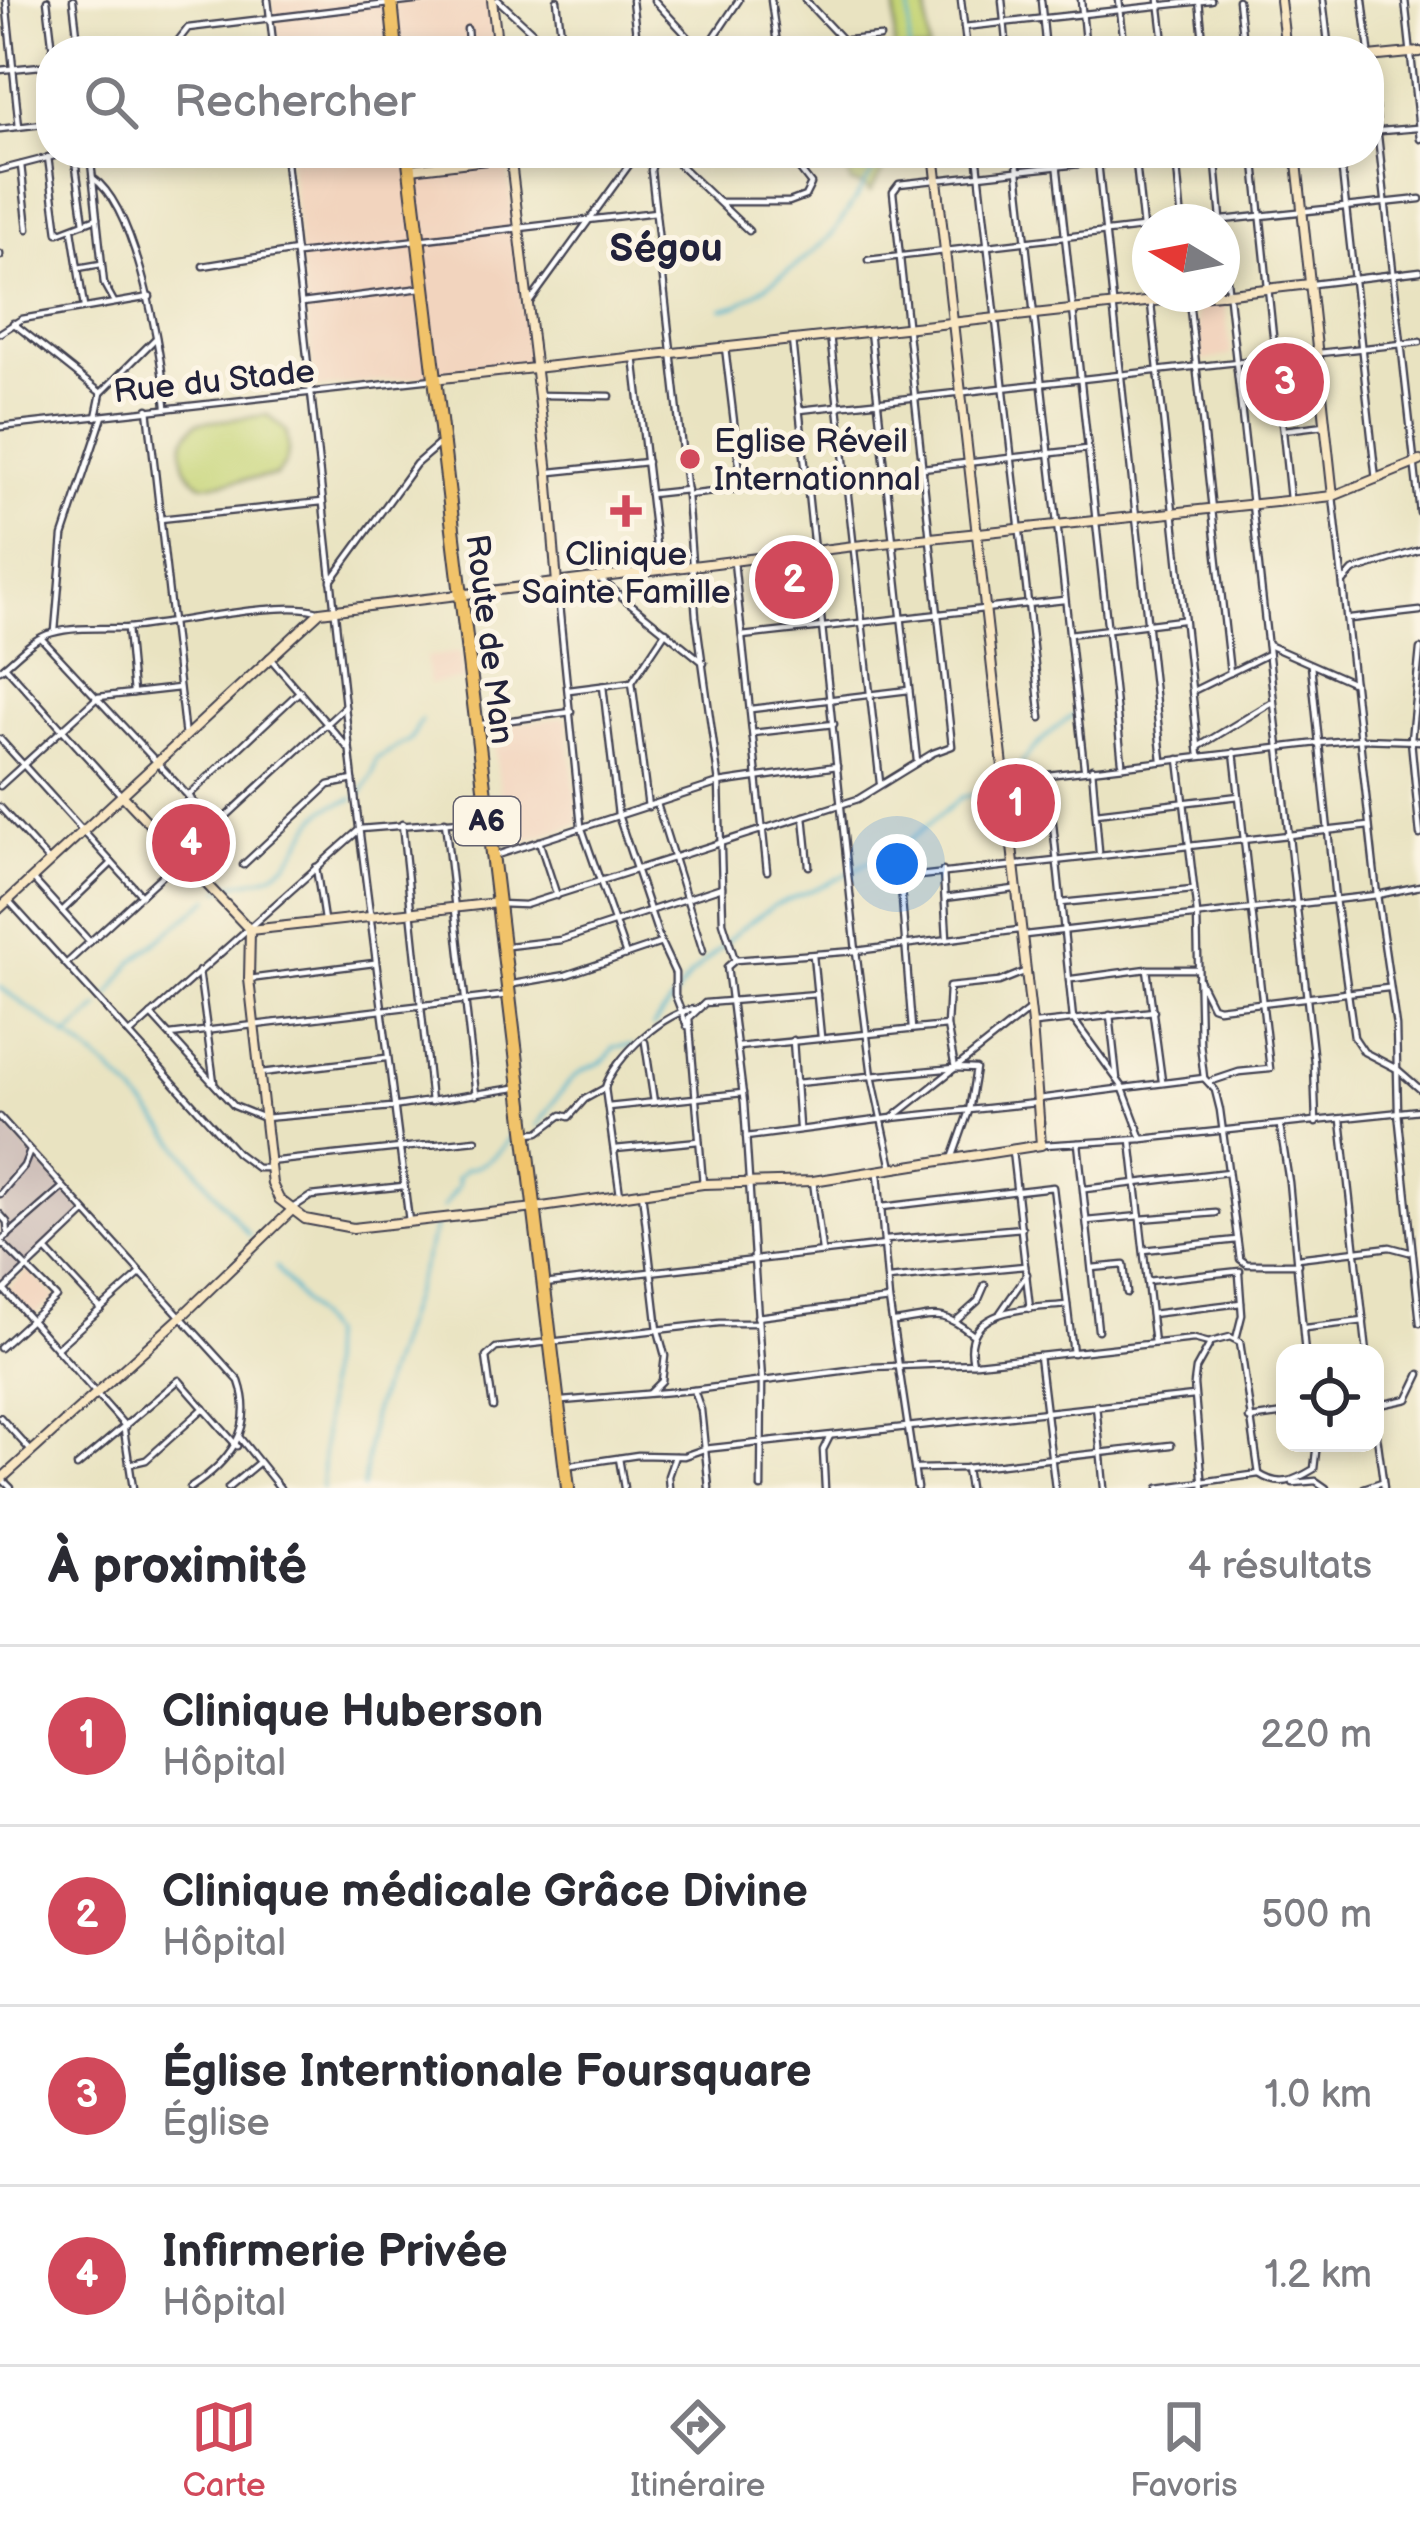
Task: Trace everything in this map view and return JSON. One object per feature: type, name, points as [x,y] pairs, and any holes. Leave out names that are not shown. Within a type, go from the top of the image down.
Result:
[{"type":"highway","points":[[391,2],[395,36]]},
{"type":"highway","name":"Route de Man","points":[[409,168],[568,1488]]},
{"type":"street","points":[[6,0],[19,127]]},
{"type":"street","points":[[47,0],[51,36]]},
{"type":"street","points":[[73,0],[77,36]]},
{"type":"street","points":[[268,0],[272,36]]},
{"type":"street","points":[[182,36],[188,28],[422,0]]},
{"type":"street","points":[[495,0],[497,36]]},
{"type":"street","points":[[495,0],[537,36]]},
{"type":"street","points":[[557,0],[561,36]]},
{"type":"street","points":[[632,0],[636,36]]},
{"type":"street","points":[[654,0],[689,36]]},
{"type":"street","points":[[714,36],[739,0]]},
{"type":"street","points":[[771,0],[775,36]]},
{"type":"street","points":[[806,0],[839,36]]},
{"type":"street","points":[[961,0],[965,36]]},
{"type":"street","points":[[1002,0],[1005,36]]},
{"type":"street","points":[[1041,0],[1045,36]]},
{"type":"street","points":[[1081,0],[1084,36]]},
{"type":"street","points":[[1120,0],[1123,36]]},
{"type":"street","points":[[964,26],[1211,0]]},
{"type":"street","points":[[1238,0],[1242,36]]},
{"type":"street","points":[[1280,0],[1284,36]]},
{"type":"street","points":[[1323,0],[1327,36]]},
{"type":"street","points":[[1363,0],[1367,36]]},
{"type":"street","points":[[1405,0],[1415,52],[1420,139]]},
{"type":"street","points":[[1199,1],[1202,36]]},
{"type":"street","points":[[1160,3],[1163,36]]},
{"type":"street","points":[[467,29],[468,36]]},
{"type":"street","points":[[1384,54],[1415,52]]},
{"type":"street","points":[[0,70],[36,66]]},
{"type":"street","points":[[0,129],[36,125]]},
{"type":"street","points":[[1384,131],[1419,128]]},
{"type":"street","points":[[0,170],[36,161]]},
{"type":"street","points":[[21,165],[28,229]]},
{"type":"street","points":[[49,168],[57,232],[97,218]]},
{"type":"street","points":[[73,168],[84,223]]},
{"type":"street","points":[[91,168],[104,284],[114,302]]},
{"type":"street","points":[[287,168],[353,780],[409,1221]]},
{"type":"street","points":[[511,168],[548,473],[580,826],[626,955]]},
{"type":"street","points":[[529,303],[627,168]]},
{"type":"street","points":[[684,168],[749,231]]},
{"type":"street","points":[[719,202],[789,202],[805,196],[811,184],[799,168]]},
{"type":"street","points":[[936,168],[1032,1024],[1041,1145]]},
{"type":"street","points":[[978,168],[1041,718]]},
{"type":"street","points":[[1018,168],[1060,524],[1064,600],[1100,854]]},
{"type":"street","points":[[248,929],[453,907],[520,906],[858,799],[953,744],[893,199],[896,186],[1042,168]]},
{"type":"street","points":[[1058,168],[1123,764]]},
{"type":"street","points":[[1098,168],[1162,760]]},
{"type":"street","points":[[1138,168],[1143,204]]},
{"type":"street","points":[[1177,168],[1180,204]]},
{"type":"street","points":[[1216,168],[1220,204]]},
{"type":"street","points":[[1255,168],[1290,499]]},
{"type":"street","points":[[1298,168],[1390,988],[1397,1112],[1420,1324]]},
{"type":"street","points":[[1342,168],[1376,480]]},
{"type":"street","points":[[1378,168],[1420,513]]},
{"type":"street","points":[[651,170],[719,783],[724,922],[735,960]]},
{"type":"street","points":[[92,178],[109,194],[150,297],[162,355],[166,408]]},
{"type":"street","points":[[1240,218],[1420,200]]},
{"type":"street","points":[[203,266],[656,212]]},
{"type":"street","points":[[71,228],[84,307]]},
{"type":"street","points":[[868,260],[1132,229]]},
{"type":"street","points":[[78,268],[101,264]]},
{"type":"street","points":[[1240,292],[1420,271]]},
{"type":"street","points":[[302,303],[423,287]]},
{"type":"street","points":[[0,333],[13,323],[150,297]]},
{"type":"street","points":[[433,379],[1132,303]]},
{"type":"street","points":[[1151,312],[1199,756]]},
{"type":"street","points":[[1191,312],[1230,673]]},
{"type":"street","points":[[1225,312],[1268,645],[1316,1123]]},
{"type":"street","points":[[13,323],[101,393]]},
{"type":"street","points":[[870,331],[917,763]]},
{"type":"street","points":[[830,335],[880,785]]},
{"type":"street","points":[[55,632],[63,536],[99,416],[101,393],[156,338]]},
{"type":"street","points":[[792,340],[856,951],[872,1076],[892,1171]]},
{"type":"street","points":[[800,410],[1420,342]]},
{"type":"street","points":[[725,347],[742,489]]},
{"type":"street","points":[[634,356],[659,571]]},
{"type":"street","name":"Rue du Stade","points":[[0,427],[433,379]]},
{"type":"street","points":[[538,395],[610,396]]},
{"type":"street","points":[[148,410],[185,736]]},
{"type":"street","points":[[1284,430],[1325,425]]},
{"type":"street","points":[[331,581],[416,464],[440,443]]},
{"type":"street","points":[[650,494],[742,489],[1088,449]]},
{"type":"street","points":[[548,473],[647,462]]},
{"type":"street","points":[[1417,462],[1333,496],[815,550],[459,598],[320,612],[272,608],[127,628],[55,632],[3,668],[248,929],[268,1165],[275,1192],[290,1211],[335,1227],[535,1208],[703,1184],[813,1181],[1041,1145],[1420,1110]]},
{"type":"street","points":[[160,519],[322,502]]},
{"type":"street","points":[[1345,581],[1353,571],[1420,550]]},
{"type":"street","points":[[734,562],[767,871]]},
{"type":"street","points":[[600,579],[704,663]]},
{"type":"street","points":[[742,636],[1064,600]]},
{"type":"street","points":[[1350,620],[1420,611]]},
{"type":"street","points":[[320,612],[2,900],[67,963],[237,1153],[257,1168],[476,1140]]},
{"type":"street","points":[[1069,634],[1185,620]]},
{"type":"street","points":[[127,628],[133,694]]},
{"type":"street","points":[[648,807],[632,682],[666,631]]},
{"type":"street","points":[[41,638],[217,826]]},
{"type":"street","points":[[1268,645],[1354,683]]},
{"type":"street","points":[[1420,649],[1411,740],[1420,831]]},
{"type":"street","points":[[1193,692],[1268,654]]},
{"type":"street","points":[[269,657],[351,753]]},
{"type":"street","points":[[1311,665],[1335,899],[1358,1046],[1420,1089]]},
{"type":"street","points":[[569,690],[632,682]]},
{"type":"street","points":[[603,686],[618,815],[675,973],[675,998],[687,1026],[703,1184]]},
{"type":"street","points":[[0,786],[98,697],[179,688]]},
{"type":"street","points":[[751,709],[909,690]]},
{"type":"street","points":[[155,833],[300,691]]},
{"type":"street","points":[[1198,746],[1272,702]]},
{"type":"street","points":[[67,963],[345,707]]},
{"type":"street","points":[[475,725],[571,712]]},
{"type":"street","points":[[753,733],[834,724]]},
{"type":"street","points":[[0,740],[141,895]]},
{"type":"street","points":[[1142,1139],[1124,1090],[1073,1019],[1048,775],[1318,742],[1420,742]]},
{"type":"street","points":[[746,1137],[1269,1071],[1234,752]]},
{"type":"street","points":[[1179,759],[1197,914],[1207,1080],[1218,1100],[1240,1259],[1245,1264],[1297,1261],[1397,1246],[1410,1239]]},
{"type":"street","points":[[491,857],[719,783],[837,766]]},
{"type":"street","points":[[242,865],[329,785],[353,780]]},
{"type":"street","points":[[1096,813],[1239,796]]},
{"type":"street","points":[[657,804],[703,951]]},
{"type":"street","points":[[0,807],[49,861]]},
{"type":"street","points":[[804,816],[808,866]]},
{"type":"street","points":[[131,1033],[360,829],[487,819]]},
{"type":"street","points":[[445,820],[476,1095]]},
{"type":"street","points":[[402,824],[430,1102]]},
{"type":"street","points":[[912,1028],[901,887],[910,878],[1369,826]]},
{"type":"street","points":[[539,841],[557,896]]},
{"type":"street","points":[[62,911],[112,863]]},
{"type":"street","points":[[316,867],[324,920]]},
{"type":"street","points":[[944,871],[947,939]]},
{"type":"street","points":[[31,877],[90,942]]},
{"type":"street","points":[[761,1488],[762,1380],[743,1094],[727,968],[735,960],[1064,930],[1377,895],[1420,886]]},
{"type":"street","points":[[502,946],[561,940],[724,887]]},
{"type":"street","points":[[945,898],[1014,889]]},
{"type":"street","points":[[1061,903],[1194,890]]},
{"type":"street","points":[[170,1035],[465,1002],[661,943]]},
{"type":"street","points":[[813,955],[821,1037]]},
{"type":"street","points":[[249,979],[375,963]]},
{"type":"street","points":[[1070,980],[1197,969]]},
{"type":"street","points":[[199,970],[214,1082]]},
{"type":"street","points":[[1148,970],[1162,1081]]},
{"type":"street","points":[[955,1068],[947,1026],[949,988],[999,982],[1024,972]]},
{"type":"street","points":[[1198,978],[1215,1008],[1390,988]]},
{"type":"street","points":[[687,1026],[705,1003],[817,994]]},
{"type":"street","points":[[620,1195],[605,1088],[610,1072],[682,1009],[697,1009]]},
{"type":"street","points":[[892,1118],[1030,1009]]},
{"type":"street","points":[[1032,1024],[1154,1011]]},
{"type":"street","points":[[151,1015],[235,1106],[264,1118],[392,1107],[520,1087]]},
{"type":"street","points":[[1110,1016],[1117,1079]]},
{"type":"street","points":[[736,1047],[947,1026]]},
{"type":"street","points":[[645,1040],[654,1102]]},
{"type":"street","points":[[793,1040],[799,1127]]},
{"type":"street","points":[[259,1073],[386,1058]]},
{"type":"street","points":[[796,1083],[955,1068],[977,1071],[951,1161]]},
{"type":"street","points":[[526,1133],[539,1132],[562,1115],[568,1117],[584,1099],[605,1088]]},
{"type":"street","points":[[608,1107],[743,1094]]},
{"type":"street","points":[[0,1117],[239,1382],[244,1404],[238,1442],[211,1474],[190,1488]]},
{"type":"street","points":[[1341,1120],[1366,1344]]},
{"type":"street","points":[[1279,1125],[1305,1344]]},
{"type":"street","points":[[1131,1140],[1154,1343]]},
{"type":"street","points":[[614,1149],[699,1141]]},
{"type":"street","points":[[1078,1143],[1097,1330]]},
{"type":"street","points":[[0,1194],[24,1166],[30,1151]]},
{"type":"street","points":[[1012,1151],[1030,1309]]},
{"type":"street","points":[[1084,1189],[1228,1172]]},
{"type":"street","points":[[878,1173],[889,1300],[917,1488]]},
{"type":"street","points":[[813,1181],[821,1251]]},
{"type":"street","points":[[0,1348],[56,1297],[1,1242],[63,1186]]},
{"type":"street","points":[[11,1488],[1,1479],[181,1317],[290,1211],[311,1196],[404,1186]]},
{"type":"street","points":[[882,1207],[1055,1189],[1073,1353]]},
{"type":"street","points":[[642,1192],[664,1374],[650,1393]]},
{"type":"street","points":[[86,1213],[2,1292],[125,1429],[133,1488]]},
{"type":"street","points":[[1087,1221],[1216,1213]]},
{"type":"street","points":[[0,1214],[7,1222],[8,1235]]},
{"type":"street","points":[[544,1284],[1022,1228]]},
{"type":"street","points":[[1144,1250],[1237,1240]]},
{"type":"street","points":[[1397,1246],[1411,1253]]},
{"type":"street","points":[[47,1251],[101,1310]]},
{"type":"street","points":[[1245,1264],[1238,1285],[1241,1303],[1236,1339],[1263,1488]]},
{"type":"street","points":[[1092,1268],[1124,1265],[1127,1292]]},
{"type":"street","points":[[888,1279],[1026,1266]]},
{"type":"street","points":[[1147,1282],[1240,1271]]},
{"type":"street","points":[[56,1349],[141,1274]]},
{"type":"street","points":[[973,1363],[973,1335],[1000,1313],[1027,1274]]},
{"type":"street","points":[[957,1320],[978,1301],[985,1285]]},
{"type":"street","points":[[493,1407],[487,1354],[513,1344],[758,1320],[889,1300]]},
{"type":"street","points":[[1151,1314],[1241,1303]]},
{"type":"street","points":[[1000,1313],[1068,1304]]},
{"type":"street","points":[[894,1322],[942,1316],[957,1320],[973,1335]]},
{"type":"street","points":[[1305,1328],[1364,1321]]},
{"type":"street","points":[[558,1401],[1194,1339],[1236,1339]]},
{"type":"street","points":[[1202,1485],[1194,1396],[1196,1370],[1209,1342]]},
{"type":"street","points":[[1039,1356],[1055,1488]]},
{"type":"street","points":[[1384,1404],[1408,1399],[1420,1374]]},
{"type":"street","points":[[77,1466],[179,1380],[280,1488]]},
{"type":"street","points":[[694,1390],[701,1410],[710,1488]]},
{"type":"street","points":[[565,1466],[1194,1396]]},
{"type":"street","points":[[1096,1405],[1104,1488]]},
{"type":"street","points":[[129,1464],[140,1464],[206,1407]]},
{"type":"street","points":[[1248,1419],[1276,1415]]},
{"type":"street","points":[[0,1417],[31,1451]]},
{"type":"street","points":[[825,1488],[823,1450],[830,1436]]},
{"type":"street","points":[[916,1469],[966,1468],[1171,1445]]},
{"type":"street","points":[[1292,1483],[1314,1469],[1316,1452]]},
{"type":"street","points":[[1364,1488],[1383,1485],[1379,1452]]},
{"type":"street","points":[[669,1488],[675,1456]]},
{"type":"street","points":[[620,1458],[624,1488]]},
{"type":"street","points":[[228,1488],[257,1464]]},
{"type":"street","points":[[966,1468],[969,1488]]},
{"type":"street","points":[[1159,1488],[1262,1476],[1292,1483],[1316,1481],[1326,1488]]},
{"type":"shaded area","points":[[272,0],[489,0],[493,36],[276,36]]},
{"type":"shaded area","points":[[291,168],[508,168],[529,366],[315,388]]},
{"type":"shaded area","points":[[1196,312],[1226,312],[1231,355],[1202,361]]},
{"type":"shaded area","points":[[460,652],[463,679],[429,684],[426,657]]},
{"type":"shaded area","points":[[567,717],[578,824],[517,844],[506,838],[492,727]]},
{"type":"shaded area","points":[[0,1117],[86,1213],[0,1288]]},
{"type":"shaded area","points":[[29,1269],[56,1297],[31,1318],[7,1288]]},
{"type":"green space","points":[[896,0],[926,0],[928,36],[895,36]]},
{"type":"green space","points":[[885,168],[870,192],[851,183],[848,171]]},
{"type":"green space","points":[[268,415],[287,437],[286,461],[275,476],[202,485],[188,472],[183,447],[197,423]]},
{"type":"waterway","points":[[909,36],[910,0]]},
{"type":"waterway","points":[[722,309],[738,305],[796,266],[832,235],[875,168]]},
{"type":"waterway","points":[[1008,785],[1038,745],[1076,713]]},
{"type":"waterway","points":[[359,797],[376,759],[411,739],[421,720]]},
{"type":"waterway","points":[[653,1026],[691,975],[773,906],[906,843],[962,797],[1000,790]]},
{"type":"waterway","points":[[220,890],[276,872],[325,810],[353,799]]},
{"type":"waterway","points":[[108,997],[132,962],[210,898]]},
{"type":"waterway","points":[[0,987],[80,1045],[124,1084],[249,1235]]},
{"type":"waterway","points":[[66,1038],[99,1007]]},
{"type":"waterway","points":[[537,1126],[575,1076],[600,1063],[614,1047],[632,1045]]},
{"type":"waterway","points":[[443,1208],[458,1185],[457,1178],[492,1158],[511,1135]]},
{"type":"waterway","points":[[363,1488],[372,1417],[436,1225]]},
{"type":"waterway","points":[[276,1267],[328,1334],[322,1488]]},
{"type":"place","name":"Église Interntionale Foursquare","points":[[1285,382]]},
{"type":"place","name":"Eglise Réveil Internationnal","points":[[690,459]]},
{"type":"place","name":"Clinique Sainte Famille","points":[[626,511]]},
{"type":"place","name":"Clinique médicale Grâce Divine","points":[[794,580]]},
{"type":"place","name":"Clinique Huberson","points":[[1016,803]]},
{"type":"place","name":"Infirmerie Privée","points":[[191,843]]},
{"type":"district","name":"Ségou","points":[[666,247]]}]
